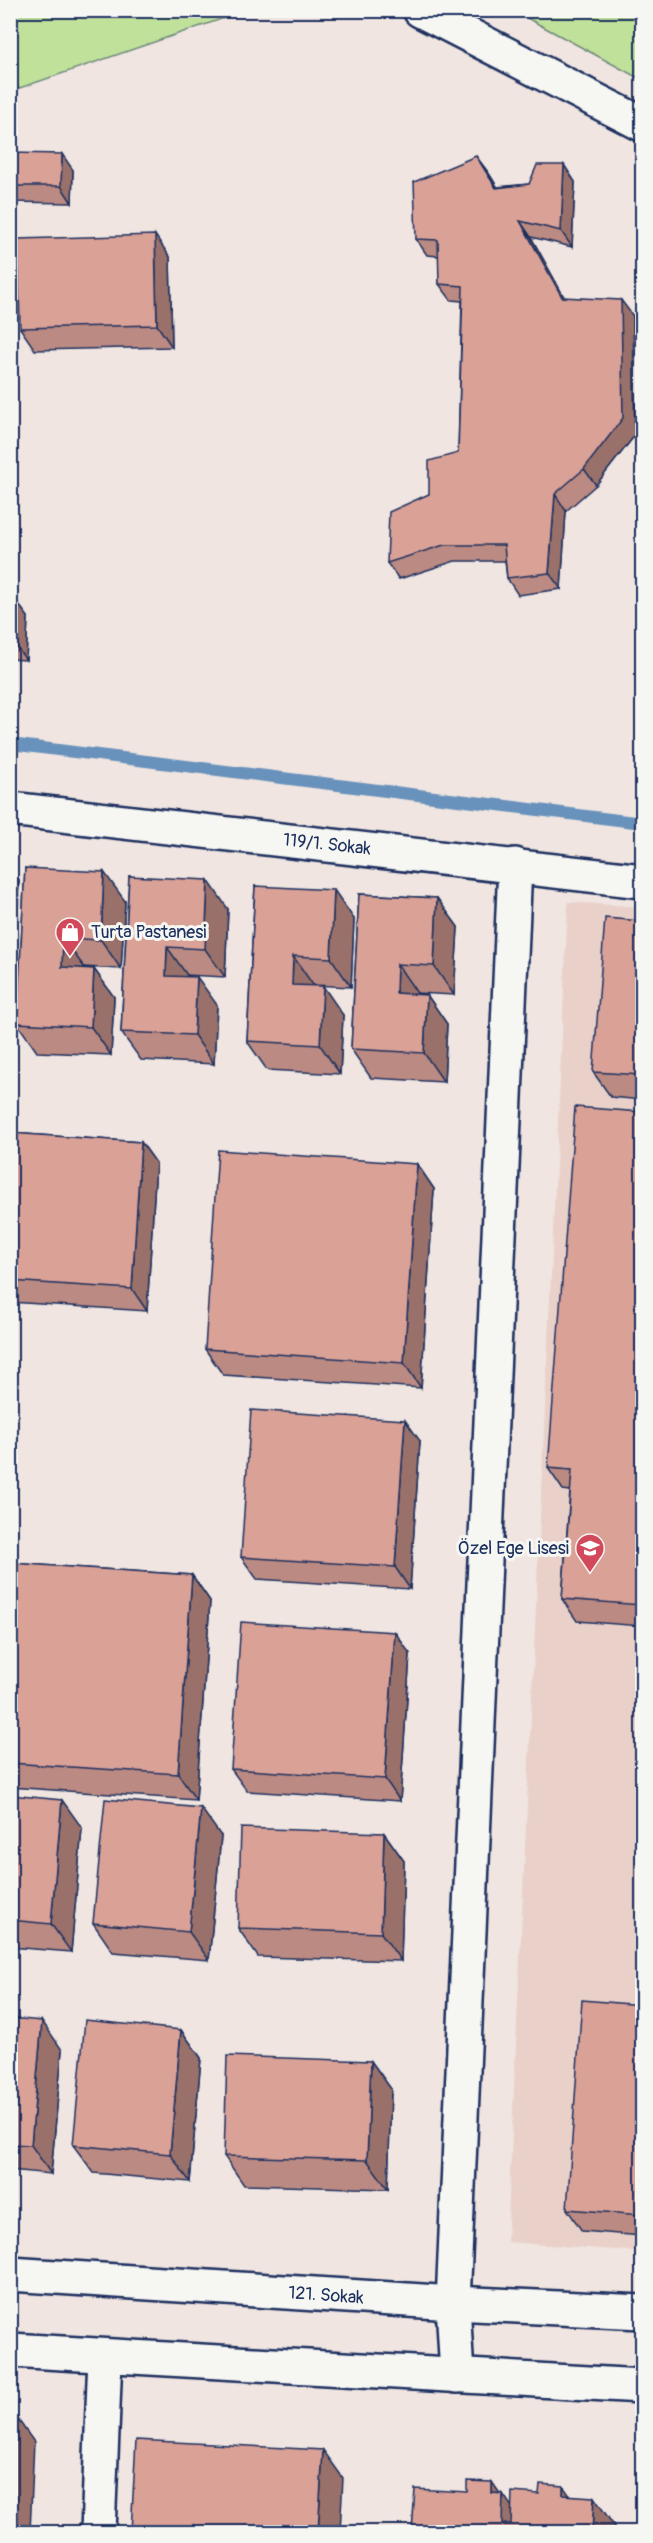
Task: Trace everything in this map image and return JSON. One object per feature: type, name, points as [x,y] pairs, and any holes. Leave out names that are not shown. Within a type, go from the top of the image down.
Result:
[{"type":"street","points":[[420,10],[642,124]]},
{"type":"street","name":"119/1. Sokak","points":[[10,809],[642,881]]},
{"type":"street","points":[[457,2376],[453,2303],[515,865]]},
{"type":"street","name":"121. Sokak","points":[[10,2274],[453,2303],[642,2312]]},
{"type":"street","points":[[10,2350],[642,2386]]},
{"type":"street","points":[[98,2532],[105,2356]]},
{"type":"shaded area","name":"Özel Ege Lisesi","points":[[568,902],[642,907],[642,2252],[507,2242]]},
{"type":"green space","points":[[11,10],[245,10],[245,11],[11,91]]},
{"type":"green space","points":[[514,11],[642,11],[642,80]]},
{"type":"building","points":[[10,153],[62,154],[61,186],[10,186]]},
{"type":"building","points":[[476,156],[496,188],[529,184],[537,165],[564,165],[561,231],[520,221],[562,297],[621,300],[623,418],[584,469],[555,494],[549,573],[507,578],[504,545],[444,545],[387,563],[389,512],[429,494],[429,461],[458,453],[463,286],[439,284],[438,240],[416,239],[414,182]]},
{"type":"building","points":[[155,235],[157,325],[20,328],[18,239]]},
{"type":"building","points":[[10,601],[16,601],[14,644],[10,644]]},
{"type":"building","points":[[25,868],[104,872],[101,940],[63,938],[62,967],[94,969],[91,1027],[17,1023]]},
{"type":"building","points":[[129,876],[208,880],[205,949],[167,947],[166,976],[197,977],[194,1035],[121,1032]]},
{"type":"building","points":[[255,886],[334,890],[331,958],[293,956],[292,985],[323,986],[320,1045],[247,1041]]},
{"type":"building","points":[[359,894],[437,898],[434,966],[397,964],[396,993],[427,995],[424,1053],[351,1049]]},
{"type":"building","points":[[605,918],[642,921],[642,1075],[593,1072]]},
{"type":"building","points":[[575,1107],[642,1112],[642,1605],[562,1599],[572,1470],[548,1468]]},
{"type":"building","points":[[10,1133],[141,1142],[132,1289],[10,1281]]},
{"type":"building","points":[[218,1150],[417,1164],[404,1363],[205,1349]]},
{"type":"building","points":[[251,1410],[405,1420],[395,1567],[241,1557]]},
{"type":"building","points":[[10,1563],[192,1575],[178,1774],[10,1763]]},
{"type":"building","points":[[241,1622],[395,1632],[385,1779],[231,1769]]},
{"type":"building","points":[[10,1795],[62,1800],[51,1924],[10,1920]]},
{"type":"building","points":[[105,1799],[201,1808],[189,1932],[93,1923]]},
{"type":"building","points":[[241,1828],[384,1833],[381,1933],[238,1928]]},
{"type":"building","points":[[582,2000],[642,2005],[642,2215],[567,2209]]},
{"type":"building","points":[[10,2018],[42,2021],[31,2145],[10,2144]]},
{"type":"building","points":[[85,2020],[181,2030],[170,2154],[73,2145]]},
{"type":"building","points":[[227,2056],[371,2061],[367,2160],[224,2156]]},
{"type":"building","points":[[10,2413],[14,2414],[10,2485]]},
{"type":"building","points":[[136,2440],[323,2450],[318,2532],[131,2532]]},
{"type":"building","points":[[467,2481],[492,2482],[492,2493],[503,2494],[502,2524],[511,2524],[512,2492],[539,2494],[540,2484],[563,2486],[563,2495],[594,2497],[592,2532],[412,2532],[415,2489],[467,2492]]},
{"type":"waterway","points":[[10,744],[642,823]]},
{"type":"place","name":"Turta Pastanesi","points":[[70,958]]},
{"type":"place","name":"Özel Ege Lisesi","points":[[590,1574]]}]
